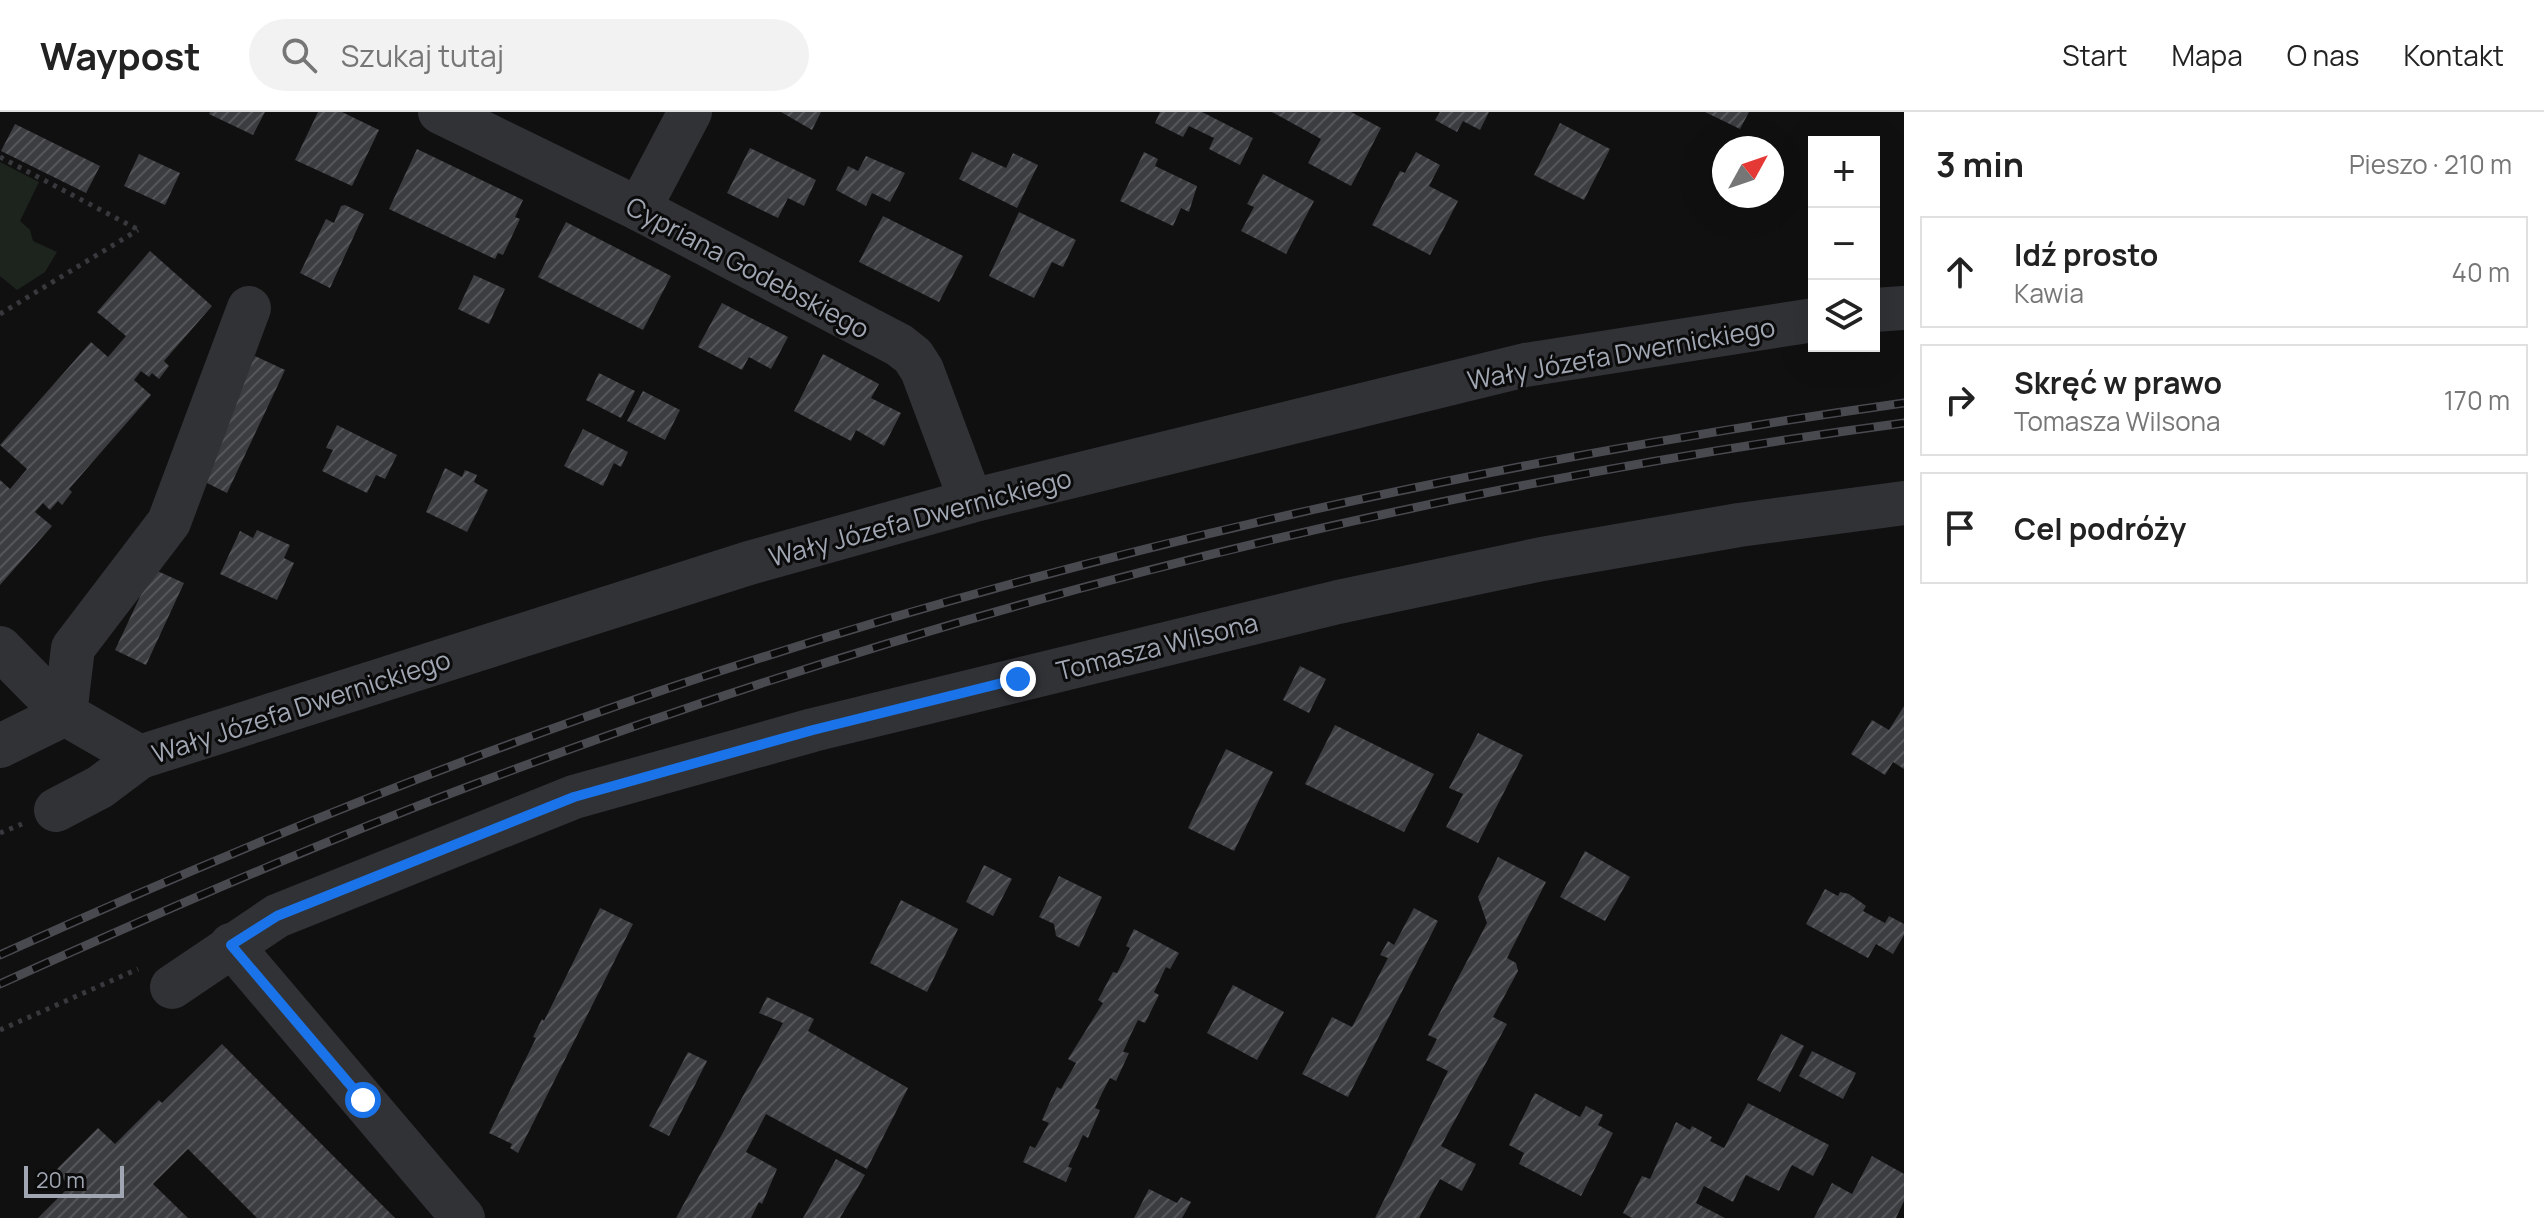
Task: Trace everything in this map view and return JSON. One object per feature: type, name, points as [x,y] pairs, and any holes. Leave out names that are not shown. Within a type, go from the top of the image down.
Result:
[{"type":"street","name":"Cypriana Godebskiego","points":[[440,112],[639,209],[899,345],[913,356],[922,370],[971,501]]},
{"type":"street","points":[[639,209],[690,112]]},
{"type":"street","points":[[65,714],[73,648],[169,522],[249,308]]},
{"type":"street","points":[[1880,310],[1904,308]]},
{"type":"street","name":"Wały Józefa Dwernickiego","points":[[56,810],[100,787],[140,757],[749,563],[971,501],[1525,365],[1808,321]]},
{"type":"street","name":"Tomasza Wilsona","points":[[158,977],[231,945],[277,916],[574,797],[813,730],[1338,602],[1513,565],[1739,525],[1904,503]]},
{"type":"street","points":[[0,648],[65,714],[140,757]]},
{"type":"street","points":[[0,746],[65,714]]},
{"type":"street","points":[[231,945],[463,1218]]},
{"type":"path","points":[[0,157],[138,230],[0,314]]},
{"type":"path","points":[[0,1030],[158,977]]},
{"type":"shaded area","points":[[0,162],[39,182],[20,221],[30,230],[33,241],[57,252],[45,272],[17,290],[0,276]]},
{"type":"building","points":[[210,112],[265,112],[253,135]]},
{"type":"building","points":[[318,112],[342,112],[379,130],[352,186],[295,160]]},
{"type":"building","points":[[781,112],[821,112],[812,130]]},
{"type":"building","points":[[1160,112],[1202,112],[1253,138],[1240,165],[1209,149],[1214,138],[1189,126],[1183,137],[1155,123]]},
{"type":"building","points":[[1272,112],[1351,112],[1381,128],[1351,186],[1308,163],[1321,139]]},
{"type":"building","points":[[1440,112],[1489,112],[1480,130],[1463,121],[1457,132],[1435,120]]},
{"type":"building","points":[[1705,112],[1749,112],[1740,129]]},
{"type":"building","points":[[1560,123],[1610,149],[1584,200],[1534,175]]},
{"type":"building","points":[[15,124],[100,166],[86,193],[1,151]]},
{"type":"building","points":[[750,148],[816,180],[804,206],[788,198],[778,218],[727,193]]},
{"type":"building","points":[[417,149],[523,200],[515,217],[520,219],[503,255],[498,253],[495,259],[389,209]]},
{"type":"building","points":[[972,152],[1006,168],[1013,153],[1038,165],[1017,208],[959,179]]},
{"type":"building","points":[[1144,152],[1158,159],[1155,166],[1197,186],[1189,212],[1181,208],[1173,226],[1120,201]]},
{"type":"building","points":[[1416,152],[1440,165],[1429,186],[1458,201],[1430,255],[1372,225],[1400,171],[1405,173]]},
{"type":"building","points":[[139,154],[180,173],[165,205],[124,186]]},
{"type":"building","points":[[866,156],[905,173],[890,202],[872,193],[866,206],[836,190],[848,166],[858,171]]},
{"type":"building","points":[[1263,174],[1314,201],[1286,254],[1241,231],[1254,207],[1247,204]]},
{"type":"building","points":[[341,206],[364,214],[330,288],[300,273],[326,219],[334,223]]},
{"type":"building","points":[[1019,212],[1076,240],[1063,267],[1052,262],[1034,298],[989,276]]},
{"type":"building","points":[[883,216],[963,256],[939,302],[859,262]]},
{"type":"building","points":[[566,222],[671,276],[643,330],[538,277]]},
{"type":"building","points":[[150,251],[212,306],[164,361],[169,366],[159,379],[152,373],[149,377],[141,371],[134,380],[151,395],[69,489],[72,492],[62,505],[58,501],[50,510],[43,503],[35,512],[52,526],[0,585],[0,480],[10,489],[27,469],[0,445],[91,342],[108,357],[126,336],[97,312]]},
{"type":"building","points":[[474,275],[505,289],[489,324],[458,309]]},
{"type":"building","points":[[722,303],[788,337],[771,369],[749,357],[742,370],[698,347]]},
{"type":"building","points":[[823,354],[879,384],[871,398],[901,413],[884,446],[856,430],[851,441],[794,411]]},
{"type":"building","points":[[255,356],[285,370],[227,493],[197,478]]},
{"type":"building","points":[[599,373],[635,391],[621,418],[586,400]]},
{"type":"building","points":[[643,391],[680,410],[665,440],[627,421]]},
{"type":"building","points":[[337,425],[397,455],[385,479],[376,475],[367,493],[322,471],[333,450],[326,448]]},
{"type":"building","points":[[583,429],[628,452],[621,467],[614,463],[603,486],[564,466]]},
{"type":"building","points":[[445,468],[462,477],[465,470],[477,475],[474,482],[488,490],[467,532],[426,512]]},
{"type":"building","points":[[257,530],[290,545],[284,558],[294,563],[277,600],[220,574],[240,531],[253,538]]},
{"type":"building","points":[[153,569],[184,583],[146,665],[115,650]]},
{"type":"building","points":[[1300,666],[1326,679],[1309,713],[1283,700]]},
{"type":"building","points":[[1904,706],[1904,769],[1893,762],[1885,775],[1851,754],[1872,720],[1889,730]]},
{"type":"building","points":[[1335,725],[1434,774],[1404,832],[1305,784]]},
{"type":"building","points":[[1478,733],[1523,755],[1478,843],[1446,827],[1463,794],[1449,788]]},
{"type":"building","points":[[1226,749],[1273,772],[1234,851],[1188,828]]},
{"type":"building","points":[[1585,851],[1630,877],[1605,921],[1560,897]]},
{"type":"building","points":[[1498,857],[1546,882],[1507,958],[1516,963],[1518,971],[1493,1017],[1507,1024],[1441,1146],[1476,1164],[1462,1191],[1440,1179],[1419,1218],[1375,1218],[1448,1071],[1426,1060],[1437,1039],[1428,1035],[1487,923],[1478,897]]},
{"type":"building","points":[[984,865],[1012,879],[993,916],[966,902]]},
{"type":"building","points":[[1059,876],[1102,897],[1079,947],[1056,936],[1054,924],[1039,917]]},
{"type":"building","points":[[1825,889],[1838,896],[1840,892],[1849,894],[1866,906],[1863,911],[1885,923],[1889,916],[1904,924],[1904,935],[1893,954],[1876,944],[1868,958],[1806,924]]},
{"type":"building","points":[[901,900],[958,929],[927,992],[870,963]]},
{"type":"building","points":[[600,908],[633,924],[518,1153],[510,1148],[512,1144],[489,1133],[536,1038],[533,1037]]},
{"type":"building","points":[[1414,908],[1438,921],[1348,1097],[1302,1074],[1332,1017],[1352,1027],[1388,958],[1380,955],[1388,941],[1394,945]]},
{"type":"building","points":[[1134,929],[1179,953],[1170,969],[1166,967],[1154,992],[1159,995],[1145,1023],[1138,1020],[1131,1034],[1123,1052],[1129,1053],[1116,1081],[1110,1078],[1103,1091],[1095,1108],[1100,1110],[1088,1138],[1083,1135],[1068,1167],[1072,1168],[1066,1182],[1023,1162],[1030,1146],[1035,1148],[1049,1123],[1042,1120],[1050,1102],[1057,1087],[1061,1089],[1076,1063],[1068,1059],[1103,1003],[1098,1000],[1130,948],[1126,946]]},
{"type":"building","points":[[1233,985],[1284,1012],[1257,1060],[1207,1033]]},
{"type":"building","points":[[767,997],[814,1019],[808,1031],[908,1088],[867,1169],[766,1114],[746,1152],[777,1169],[762,1204],[759,1202],[751,1218],[676,1218],[783,1023],[759,1013]]},
{"type":"building","points":[[1781,1034],[1804,1046],[1780,1092],[1757,1080]]},
{"type":"building","points":[[222,1044],[395,1218],[257,1218],[188,1149],[153,1184],[188,1218],[38,1218],[70,1186],[55,1171],[98,1128],[115,1144]]},
{"type":"building","points":[[1812,1051],[1856,1073],[1843,1099],[1799,1076]]},
{"type":"building","points":[[688,1052],[707,1061],[669,1136],[649,1126]]},
{"type":"building","points":[[1535,1093],[1580,1117],[1586,1106],[1603,1115],[1598,1125],[1613,1133],[1581,1196],[1519,1164],[1524,1153],[1509,1145]]},
{"type":"building","points":[[1748,1103],[1829,1145],[1813,1176],[1792,1165],[1779,1191],[1746,1175],[1733,1202],[1704,1186],[1696,1203],[1725,1218],[1632,1218],[1623,1213],[1642,1176],[1650,1179],[1676,1122],[1690,1130],[1692,1126],[1724,1148]]},
{"type":"building","points":[[1872,1156],[1904,1174],[1904,1201],[1896,1218],[1814,1218],[1832,1183],[1852,1194]]},
{"type":"building","points":[[836,1159],[865,1175],[840,1218],[803,1218]]},
{"type":"building","points":[[1149,1189],[1177,1203],[1181,1197],[1191,1202],[1182,1218],[1134,1218]]},
{"type":"railway","points":[[0,955],[213,862],[428,775],[736,666],[900,615],[1231,528],[1398,491],[1566,458],[1904,403]]},
{"type":"railway","points":[[0,984],[234,881],[470,786],[644,723],[998,611],[1177,563],[1357,520],[1721,450],[1904,423]]},
{"type":"route","points":[[363,1100],[231,945],[277,916],[574,797],[813,730],[1018,679]]}]
